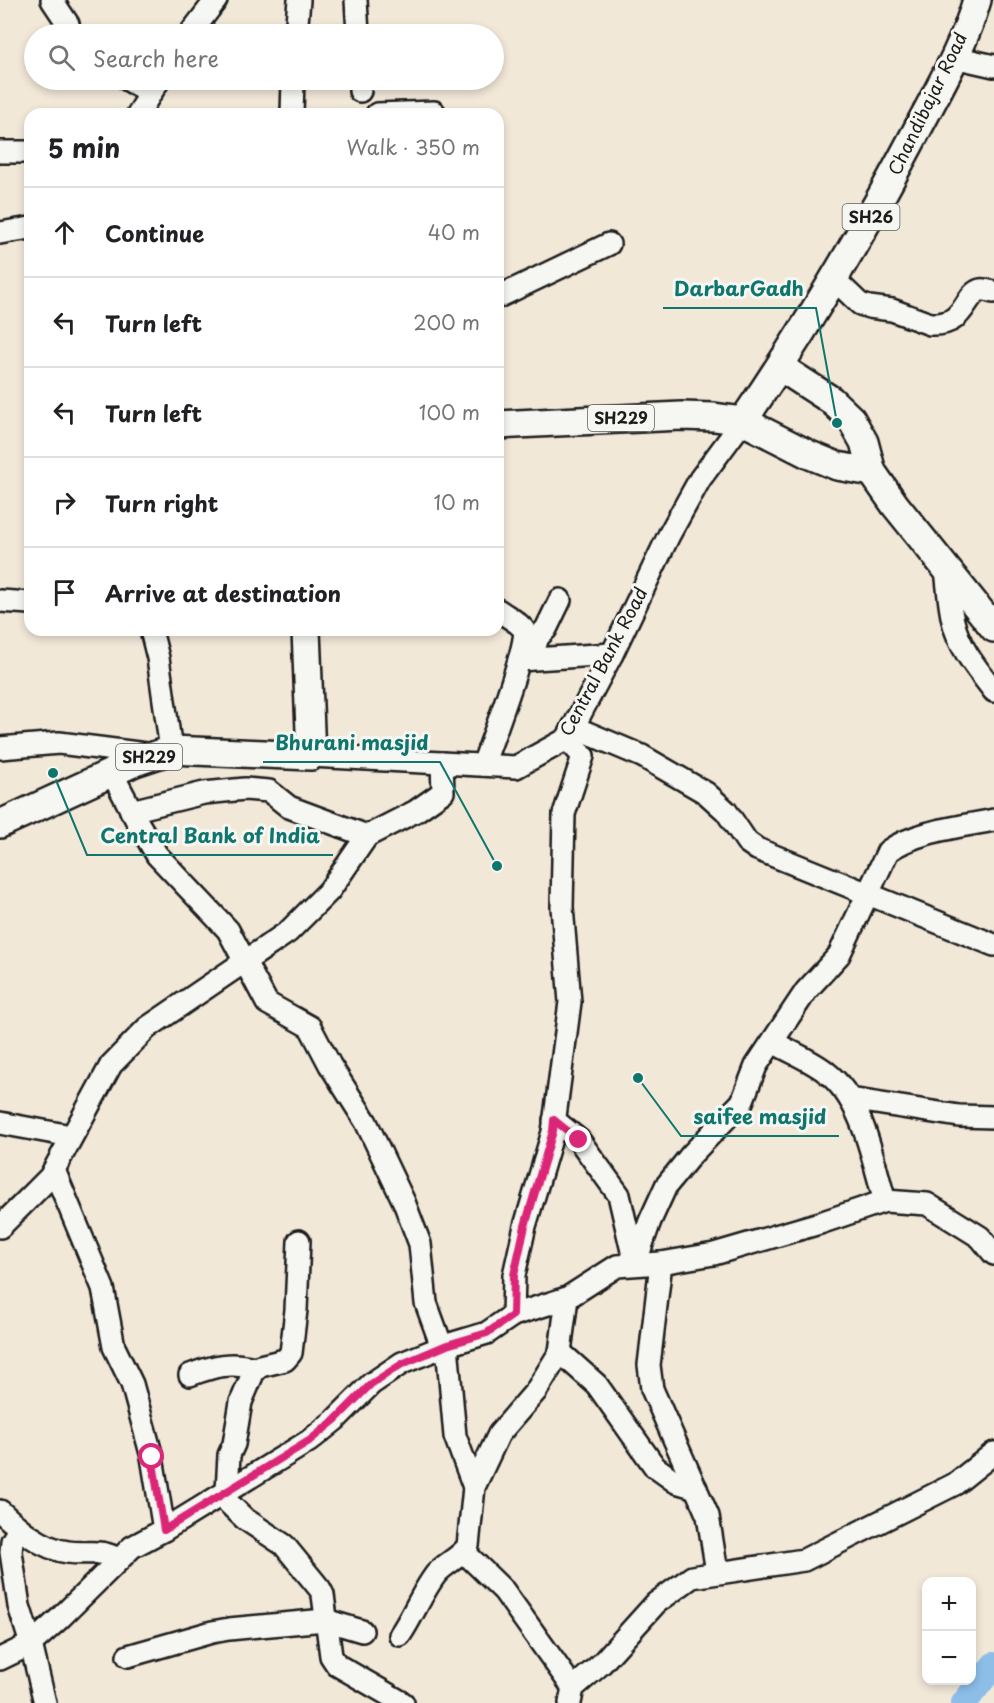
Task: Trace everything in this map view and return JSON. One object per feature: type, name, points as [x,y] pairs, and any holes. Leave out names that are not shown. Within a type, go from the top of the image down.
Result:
[{"type":"main road","name":"Chandibajar Road","points":[[743,421],[780,367],[873,213],[982,3]]},
{"type":"main road","points":[[780,367],[831,400],[851,419],[864,442],[872,472],[994,628]]},
{"type":"main road","name":"SH229","points":[[504,425],[681,416],[743,421]]},
{"type":"main road","points":[[743,421],[789,446],[828,462],[872,472]]},
{"type":"main road","points":[[306,636],[311,756]]},
{"type":"main road","name":"Central Bank Road","points":[[0,825],[163,752],[311,756]]},
{"type":"street","points":[[52,0],[68,24]]},
{"type":"street","points":[[198,24],[216,0]]},
{"type":"street","points":[[297,24],[299,0]]},
{"type":"street","points":[[356,0],[357,24]]},
{"type":"street","points":[[954,57],[994,66]]},
{"type":"street","points":[[142,108],[153,90]]},
{"type":"street","points":[[292,108],[293,90]]},
{"type":"street","points":[[0,152],[24,152]]},
{"type":"street","points":[[0,232],[24,229]]},
{"type":"street","points":[[504,294],[609,244]]},
{"type":"street","points":[[833,278],[861,304],[892,310],[936,325],[957,316],[976,292],[982,290],[994,292]]},
{"type":"street","name":"Central Bank Road","points":[[311,756],[516,767],[570,733],[612,654],[669,535],[700,479],[743,421]]},
{"type":"street","points":[[946,569],[952,621],[956,633],[972,663],[994,691]]},
{"type":"street","points":[[483,765],[525,659],[538,637],[546,629],[560,600]]},
{"type":"street","points":[[0,601],[24,603]]},
{"type":"street","points":[[504,615],[525,632],[525,659]]},
{"type":"street","points":[[0,748],[59,743],[163,752],[158,658],[152,636]]},
{"type":"street","points":[[525,659],[612,654]]},
{"type":"street","points":[[570,733],[642,756],[706,793],[726,811],[747,842],[757,849],[868,896],[994,945]]},
{"type":"street","points":[[513,1315],[514,1275],[525,1226],[553,1131],[570,1002],[562,907],[564,814],[583,756],[570,733]]},
{"type":"street","points":[[245,789],[246,753]]},
{"type":"street","points":[[0,1227],[50,1177],[111,1065],[147,1028],[288,932],[329,891],[367,836],[416,811],[443,792],[442,763]]},
{"type":"street","points":[[112,773],[157,855],[228,930],[267,1003],[310,1027],[330,1065],[366,1122],[404,1202],[420,1244],[426,1304],[444,1346],[455,1436],[474,1487]]},
{"type":"street","points":[[131,811],[204,793],[245,789],[269,791],[290,807],[367,836]]},
{"type":"street","points":[[635,1264],[650,1221],[666,1186],[690,1155],[742,1102],[756,1066],[806,991],[839,955],[888,851],[895,846],[926,835],[994,820]]},
{"type":"street","points":[[773,1042],[826,1071],[850,1099],[863,1129],[885,1201]]},
{"type":"street","points":[[850,1099],[959,1116],[994,1117]]},
{"type":"street","points":[[554,1120],[579,1140],[619,1195],[635,1264]]},
{"type":"street","points":[[0,1123],[71,1136]]},
{"type":"street","points":[[54,1170],[102,1288],[114,1347],[132,1384],[152,1457],[164,1530]]},
{"type":"street","points":[[0,1659],[31,1644],[132,1546],[164,1530],[309,1441],[335,1420],[371,1384],[402,1364],[444,1346],[487,1333],[513,1315],[567,1298],[617,1266],[661,1263],[714,1254],[885,1201],[927,1204],[980,1237],[994,1254]]},
{"type":"street","points":[[190,1375],[222,1365],[240,1364],[256,1369],[285,1360],[291,1353],[296,1310],[299,1241]]},
{"type":"street","points":[[661,1263],[649,1365],[652,1389],[708,1516],[717,1572]]},
{"type":"street","points":[[400,1635],[437,1573],[464,1552],[470,1538],[474,1487],[499,1434],[536,1391],[560,1352],[567,1298]]},
{"type":"street","points":[[560,1352],[597,1385],[655,1467],[676,1482],[696,1488]]},
{"type":"street","points":[[256,1369],[241,1402],[234,1444],[228,1461],[224,1494],[245,1519],[284,1545],[320,1589],[323,1595],[331,1656],[337,1665],[403,1703]]},
{"type":"street","points":[[464,1552],[504,1592],[571,1695],[656,1603],[692,1577],[804,1560],[955,1484],[994,1453]]},
{"type":"street","points":[[0,1511],[19,1529],[63,1551],[104,1552],[119,1560]]},
{"type":"street","points":[[19,1529],[12,1541],[11,1552],[19,1606],[45,1703]]},
{"type":"street","points":[[128,1656],[212,1632],[325,1620],[362,1631]]},
{"type":"waterway","points":[[964,1703],[994,1665]]},
{"type":"place","name":"DarbarGadh","points":[[837,423]]},
{"type":"place","name":"Central Bank of India","points":[[53,773]]},
{"type":"place","name":"Bhurani masjid","points":[[497,866]]},
{"type":"place","name":"saifee masjid","points":[[638,1078]]},
{"type":"route","points":[[152,1457],[164,1530],[309,1441],[335,1420],[371,1384],[402,1364],[447,1345],[487,1333],[513,1315],[514,1275],[554,1120],[579,1140]]}]
